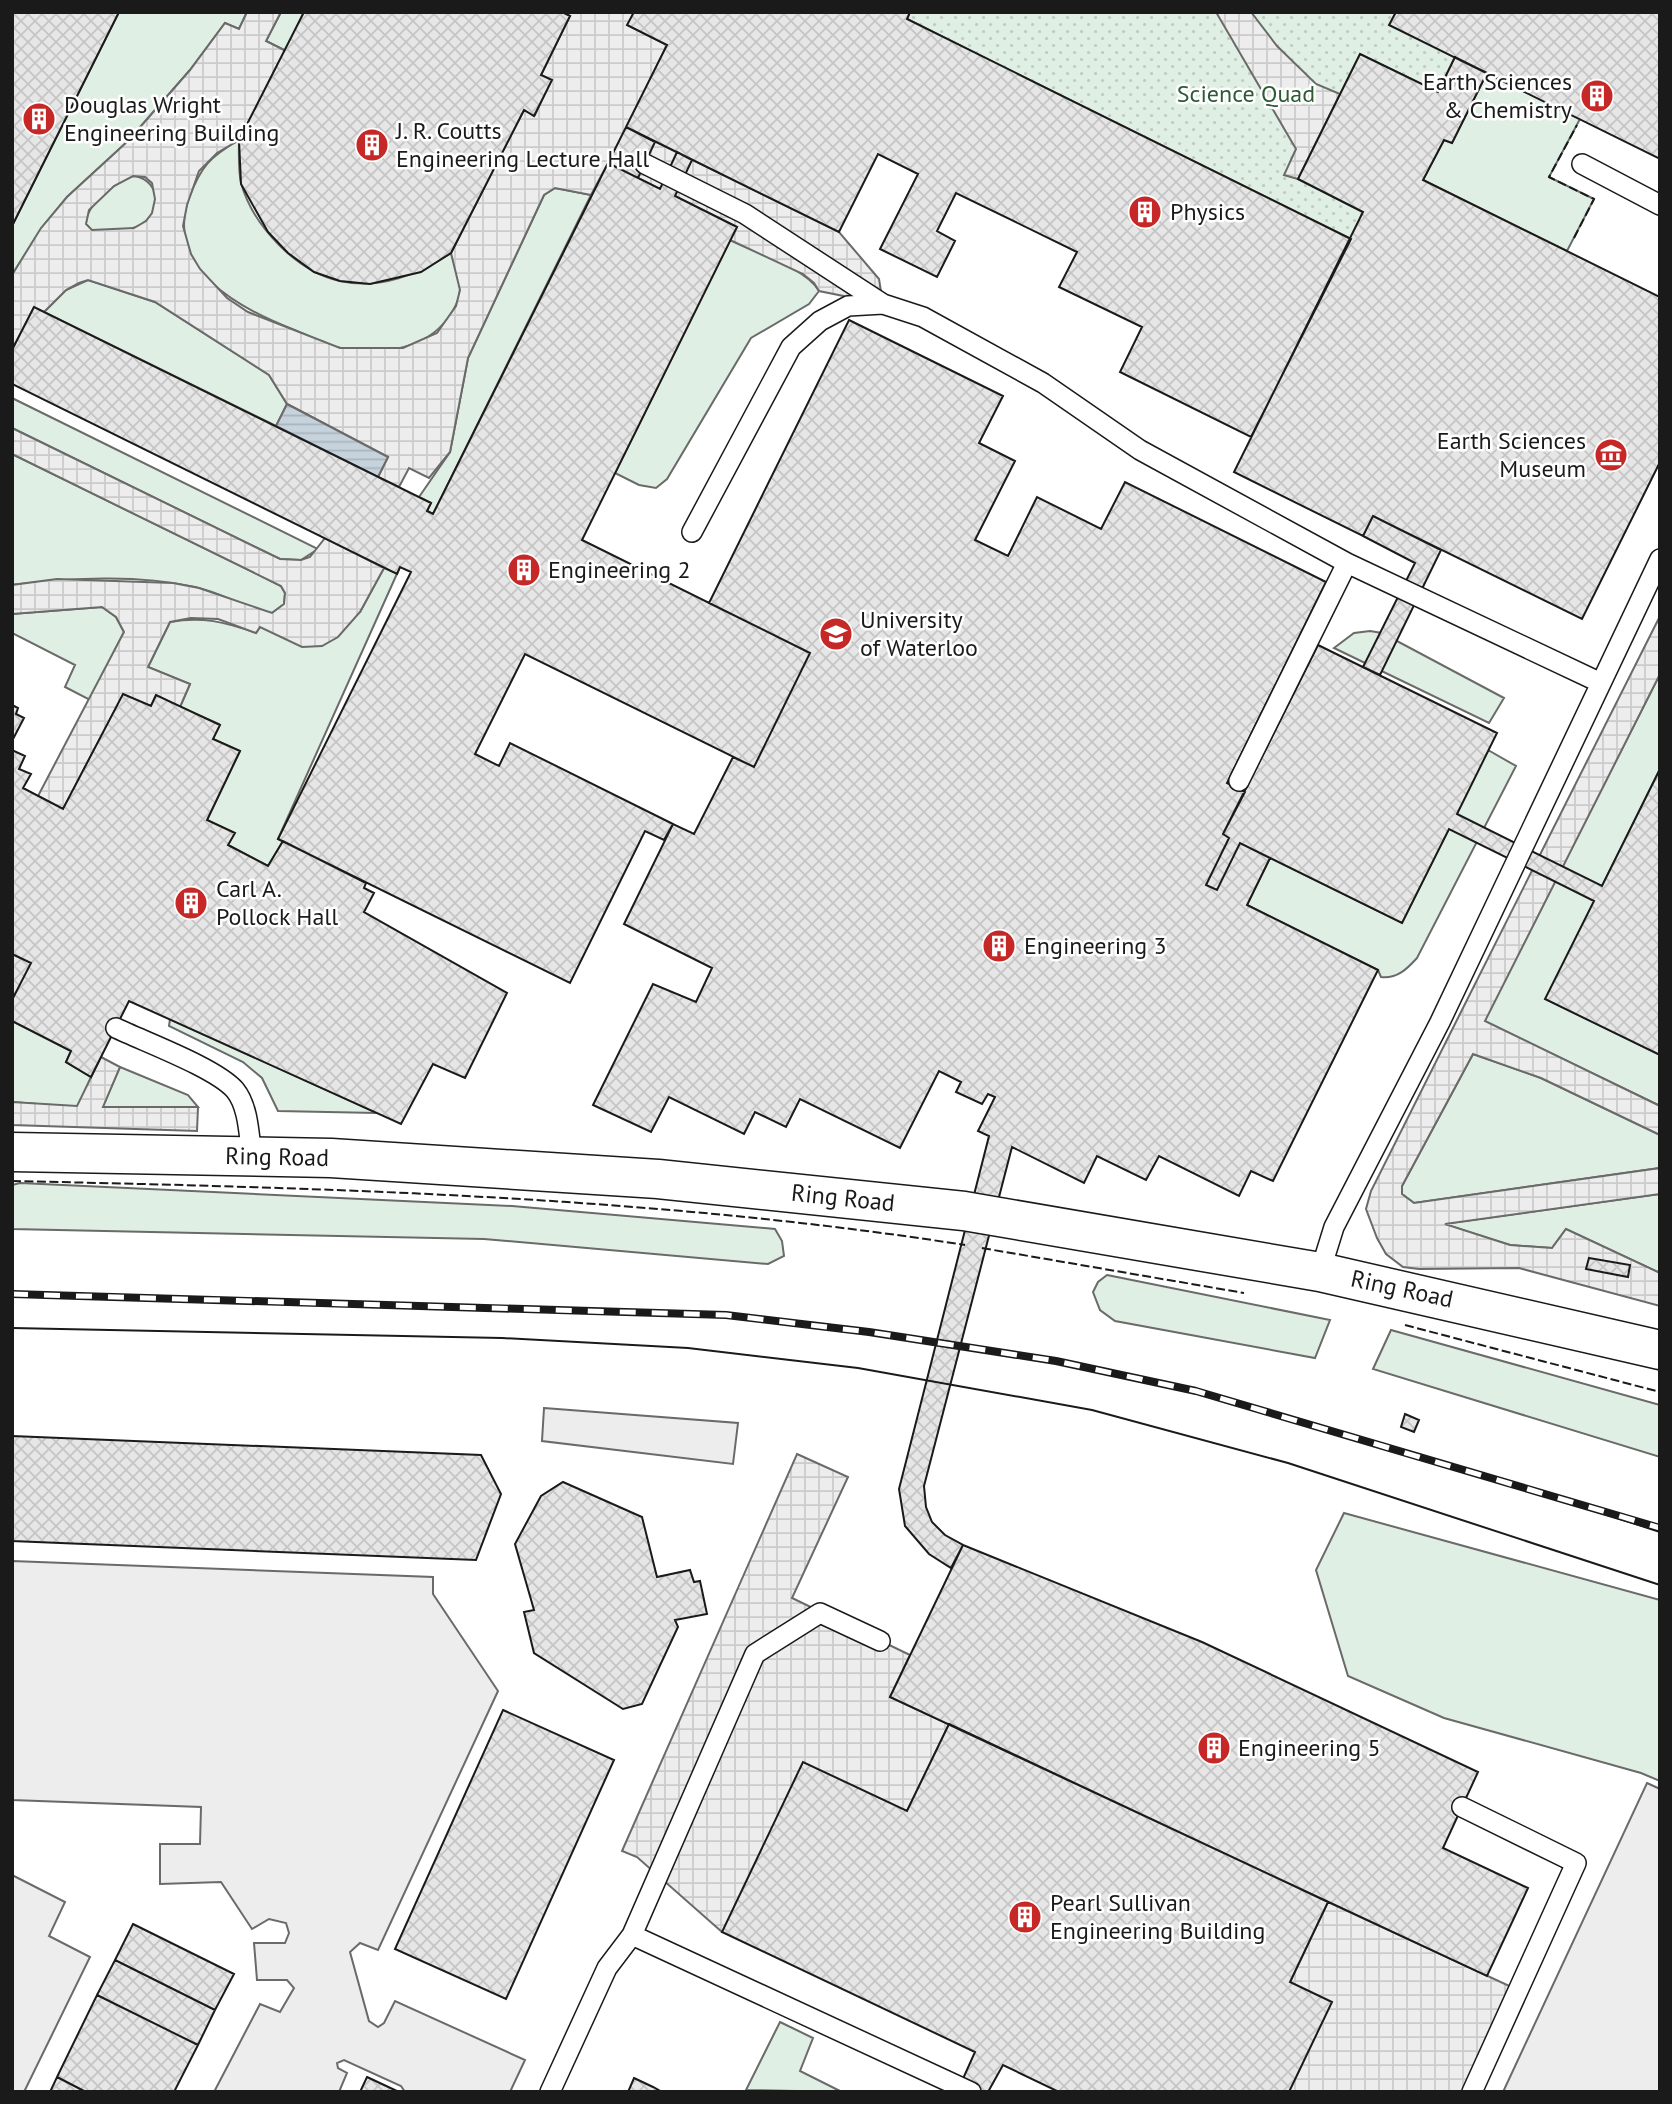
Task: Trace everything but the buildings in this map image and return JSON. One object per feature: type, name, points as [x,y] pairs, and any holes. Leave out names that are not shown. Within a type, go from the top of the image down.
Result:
[{"type":"street","name":"Ring Road","points":[[12,1152],[331,1158],[658,1179],[964,1211],[1320,1272],[1660,1350]]},
{"type":"lane","points":[[645,164],[745,214],[883,304],[923,317],[1043,383],[1140,450],[1347,563],[1601,683]]},
{"type":"lane","points":[[1582,164],[1660,205]]},
{"type":"lane","points":[[692,532],[791,347],[806,331],[833,313],[848,306],[883,304]]},
{"type":"lane","points":[[1320,1272],[1334,1227],[1440,1022],[1660,559]]},
{"type":"lane","points":[[1238,781],[1347,563]]},
{"type":"lane","points":[[116,1028],[218,1077],[235,1090],[244,1106],[252,1157]]},
{"type":"lane","points":[[550,2092],[607,1968],[632,1935],[755,1654],[820,1613],[880,1641]]},
{"type":"lane","points":[[1462,1807],[1576,1863],[1472,2092]]},
{"type":"lane","points":[[632,1935],[971,2092]]},
{"type":"green space","points":[[119,12],[247,12],[239,29],[225,23],[190,70],[128,141],[67,197],[41,229],[12,275],[12,226]]},
{"type":"green space","points":[[281,12],[304,12],[286,51],[266,41]]},
{"type":"green space","name":"Science Quad","points":[[910,12],[1396,12],[1390,24],[1455,57],[1438,92],[1360,54],[1298,179],[1363,212],[1351,239],[907,19]]},
{"type":"green space","points":[[1487,73],[1580,119],[1549,177],[1594,199],[1567,251],[1423,180],[1444,140],[1452,143]]},
{"type":"green space","points":[[239,140],[241,183],[247,199],[266,231],[293,257],[324,276],[340,281],[370,283],[384,282],[426,268],[451,253],[460,293],[448,318],[427,337],[400,348],[371,351],[341,348],[250,310],[211,282],[197,265],[187,245],[184,223],[189,198],[202,170],[214,157]]},
{"type":"green space","points":[[133,176],[147,182],[155,193],[152,215],[141,225],[128,230],[92,231],[86,224],[87,216],[96,202],[118,183]]},
{"type":"green space","points":[[555,188],[591,195],[433,514],[427,511],[431,503],[419,497],[450,452],[468,358],[544,195]]},
{"type":"green space","points":[[730,240],[792,268],[819,291],[809,304],[751,338],[667,479],[656,488],[639,485],[615,473]]},
{"type":"green space","points":[[88,280],[155,302],[269,375],[287,404],[276,426],[44,312],[66,290]]},
{"type":"green space","points":[[12,398],[318,549],[301,560],[280,559],[12,428]]},
{"type":"green space","points":[[12,454],[281,586],[285,593],[284,604],[272,613],[195,587],[150,580],[81,579],[12,585]]},
{"type":"green space","points":[[400,567],[278,839],[283,841],[268,866],[228,845],[234,833],[207,820],[240,751],[213,739],[219,724],[180,707],[190,684],[148,667],[170,622],[213,621],[256,633],[260,627],[360,612],[384,568],[396,573]]},
{"type":"green space","points":[[102,607],[116,617],[124,632],[90,700],[65,687],[75,665],[12,633],[12,614]]},
{"type":"green space","points":[[1354,633],[1382,633],[1504,698],[1489,723],[1334,648]]},
{"type":"green space","points":[[1660,674],[1660,769],[1546,999],[1660,1055],[1660,1106],[1484,1021]]},
{"type":"green space","points":[[1488,750],[1516,766],[1417,958],[1401,972],[1381,977],[1378,970],[1247,905],[1270,858],[1402,923]]},
{"type":"green space","points":[[170,1019],[377,1113],[278,1111],[262,1078],[243,1062],[169,1026]]},
{"type":"green space","points":[[12,1021],[71,1051],[66,1062],[91,1077],[78,1107],[12,1102]]},
{"type":"green space","points":[[1473,1054],[1541,1078],[1660,1135],[1660,1168],[1414,1203],[1402,1194],[1402,1186]]},
{"type":"green space","points":[[120,1067],[188,1095],[198,1107],[102,1107]]},
{"type":"green space","points":[[20,1183],[512,1206],[775,1229],[782,1241],[784,1256],[768,1264],[484,1239],[12,1229],[12,1185]]},
{"type":"green space","points":[[1660,1194],[1660,1273],[1566,1229],[1552,1248],[1510,1245],[1443,1224]]},
{"type":"green space","points":[[1107,1275],[1330,1320],[1315,1358],[1115,1321],[1100,1310],[1093,1292],[1098,1282]]},
{"type":"green space","points":[[1391,1330],[1660,1405],[1660,1457],[1373,1369]]},
{"type":"green space","points":[[1344,1513],[1660,1600],[1660,1781],[1641,1773],[1444,1718],[1348,1676],[1316,1570]]},
{"type":"green space","points":[[780,2022],[813,2038],[800,2071],[842,2092],[746,2090]]},
{"type":"shaded area","points":[[247,12],[281,12],[266,41],[286,51],[239,140],[217,153],[199,171],[183,226],[191,254],[200,269],[227,298],[248,312],[340,348],[403,348],[437,333],[456,306],[460,290],[451,253],[524,110],[535,115],[551,80],[541,75],[570,16],[562,12],[634,12],[628,25],[667,45],[649,82],[678,96],[656,142],[839,232],[879,279],[883,304],[819,291],[803,274],[730,240],[737,227],[608,163],[591,195],[555,188],[544,195],[468,358],[450,452],[429,478],[409,468],[399,487],[378,477],[388,457],[287,404],[269,375],[155,302],[88,280],[79,283],[66,290],[44,312],[34,307],[12,350],[12,275],[41,228],[67,197],[128,141],[190,70],[225,23],[239,29]],"holes":[[[133,176],[145,177],[152,183],[155,199],[152,213],[146,221],[134,228],[92,230],[86,224],[89,210],[114,186]]]},
{"type":"shaded area","points":[[1216,12],[1251,12],[1277,46],[1316,84],[1340,94],[1298,179],[1284,175],[1296,149]]},
{"type":"shaded area","points":[[287,404],[388,457],[378,477],[276,426]]},
{"type":"shaded area","points":[[12,428],[280,559],[301,560],[310,557],[325,538],[384,568],[360,612],[338,637],[322,646],[302,647],[260,627],[256,633],[218,619],[191,618],[170,622],[148,667],[190,684],[180,707],[156,695],[151,706],[123,695],[63,809],[38,796],[124,632],[116,617],[102,607],[12,614],[12,585],[57,579],[173,583],[199,588],[272,613],[284,604],[285,593],[281,586],[12,454]]},
{"type":"shaded area","points":[[1660,616],[1660,674],[1485,1021],[1660,1106],[1660,1135],[1541,1078],[1473,1054],[1402,1186],[1402,1194],[1414,1203],[1660,1168],[1660,1194],[1445,1224],[1510,1245],[1552,1248],[1566,1229],[1660,1273],[1660,1306],[1519,1268],[1403,1267],[1386,1254],[1377,1238],[1366,1209],[1371,1191]]},
{"type":"shaded area","points":[[101,1057],[120,1067],[103,1107],[198,1107],[197,1131],[12,1125],[12,1102],[77,1106]]},
{"type":"shaded area","points":[[544,1408],[738,1423],[733,1464],[542,1441]]},
{"type":"shaded area","points":[[797,1454],[848,1477],[792,1598],[910,1655],[890,1697],[949,1724],[907,1811],[722,1932],[637,1857],[622,1851]]},
{"type":"shaded area","points":[[12,1561],[433,1577],[433,1594],[498,1691],[378,1950],[360,1943],[350,1952],[369,2021],[378,2027],[384,2023],[395,2001],[525,2060],[510,2092],[405,2092],[401,2086],[344,2060],[337,2063],[338,2068],[347,2073],[339,2092],[214,2092],[260,2004],[280,2012],[294,1988],[287,1980],[257,1980],[254,1943],[285,1943],[289,1933],[286,1923],[269,1919],[252,1929],[221,1882],[160,1884],[160,1844],[200,1844],[201,1807],[12,1800]]},
{"type":"shaded area","points":[[1647,1783],[1660,1789],[1660,2092],[1503,2092]]},
{"type":"shaded area","points":[[12,1875],[65,1902],[49,1936],[90,1957],[24,2092],[12,2092]]},
{"type":"shaded area","points":[[1328,1902],[1518,1990],[1472,2092],[1289,2092],[1290,1982]]},
{"type":"tram line","points":[[12,1328],[502,1338],[688,1348],[858,1368],[1092,1410],[1288,1463],[1660,1585]]},
{"type":"tram line","points":[[1540,1493],[1660,1532]]},
{"type":"railway","points":[[12,1294],[726,1315],[869,1332],[1056,1361],[1196,1391],[1660,1528]]},
{"type":"fence","points":[[1574,238],[1594,199],[1549,177],[1577,125]]},
{"type":"fence","points":[[12,1181],[490,1197],[728,1215],[965,1245]]},
{"type":"fence","points":[[982,1248],[1244,1293]]},
{"type":"fence","points":[[1405,1325],[1660,1392]]},
{"type":"place","name":"Earth Sciences & Chemistry","points":[[1597,96]]},
{"type":"place","name":"Douglas Wright Engineering Building","points":[[39,119]]},
{"type":"place","name":"J. R. Coutts Engineering Lecture Hall","points":[[372,145]]},
{"type":"place","name":"Physics","points":[[1145,212]]},
{"type":"place","name":"Earth Sciences Museum","points":[[1611,455]]},
{"type":"place","name":"Engineering 2","points":[[524,570]]},
{"type":"place","name":"University of Waterloo","points":[[836,634]]},
{"type":"place","name":"Carl A. Pollock Hall","points":[[191,903]]},
{"type":"place","name":"Engineering 3","points":[[999,946]]},
{"type":"place","name":"Engineering 5","points":[[1214,1748]]},
{"type":"place","name":"Pearl Sullivan Engineering Building","points":[[1025,1917]]}]
